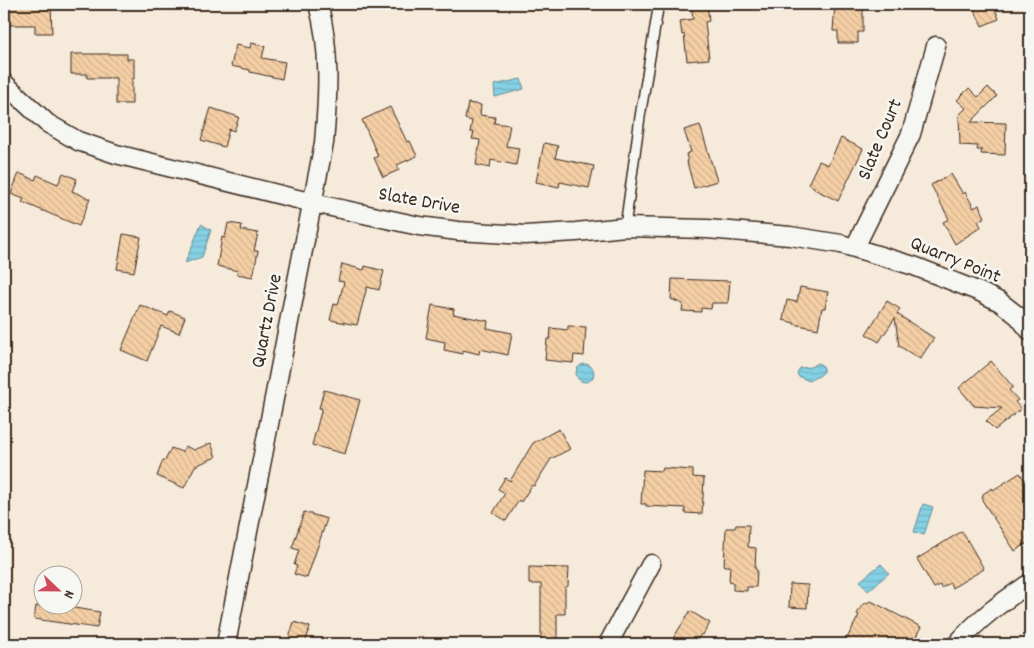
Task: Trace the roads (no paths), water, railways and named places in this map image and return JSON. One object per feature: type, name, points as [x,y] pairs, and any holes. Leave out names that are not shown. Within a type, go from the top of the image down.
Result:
[{"type":"street","name":"Quartz Drive","points":[[226,644],[324,143],[328,107],[326,43],[318,4]]},
{"type":"street","name":"Slate Court","points":[[855,247],[911,134],[936,46]]},
{"type":"street","name":"Slate Drive","points":[[4,83],[47,123],[78,141],[116,154],[313,203],[419,226],[458,232],[525,235],[625,227],[707,229],[790,236],[855,247]]},
{"type":"street","name":"Quarry Point","points":[[855,247],[960,283],[987,295],[1018,316],[1030,331]]},
{"type":"street","points":[[608,644],[651,564]]},
{"type":"street","points":[[957,644],[975,623],[1030,583]]},
{"type":"lane","points":[[625,227],[640,117],[658,9]]},
{"type":"water","points":[[521,79],[524,89],[495,97],[494,85]]},
{"type":"water","points":[[201,224],[211,230],[202,257],[185,263]]},
{"type":"water","points":[[818,363],[823,366],[824,370],[819,376],[809,381],[798,376],[797,373],[800,368],[810,367]]},
{"type":"water","points":[[585,364],[591,367],[594,373],[591,379],[585,382],[579,379],[576,373],[579,367]]},
{"type":"water","points":[[923,504],[933,507],[924,535],[914,532]]},
{"type":"water","points":[[881,564],[889,573],[868,591],[860,581]]}]
